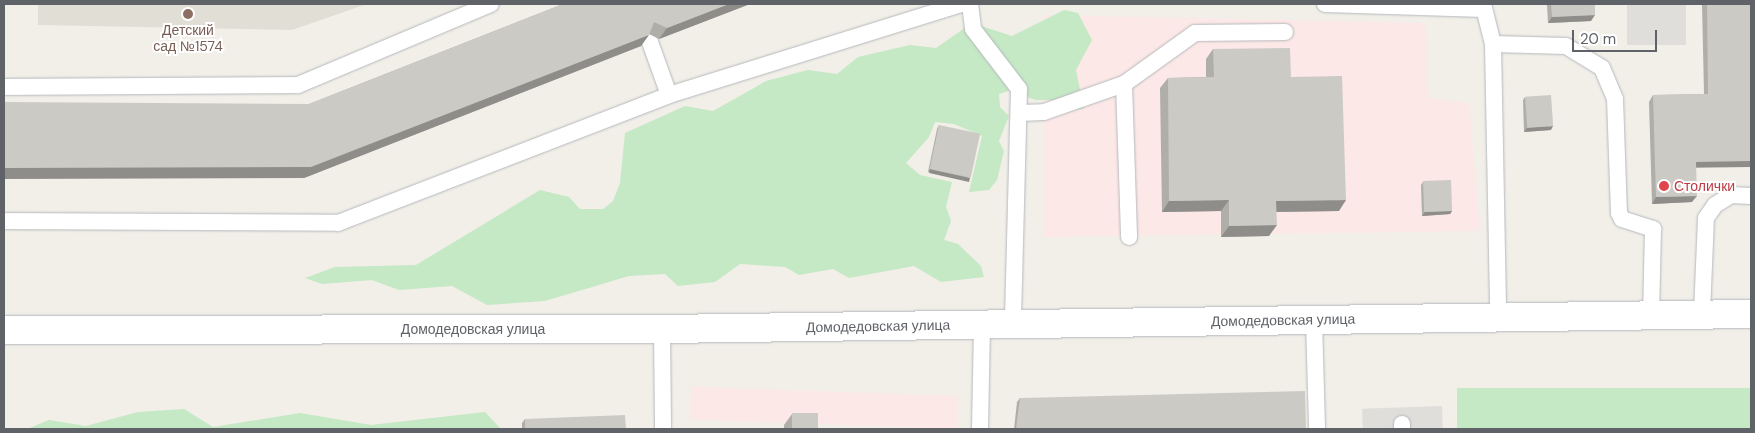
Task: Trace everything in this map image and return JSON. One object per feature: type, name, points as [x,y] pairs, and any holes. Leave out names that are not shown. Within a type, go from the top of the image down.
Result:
[{"type":"street","name":"Домодедовская улица","points":[[4,330],[662,329],[1314,320],[1498,315],[1751,314]]},
{"type":"lane","points":[[4,87],[298,84],[491,4]]},
{"type":"lane","points":[[4,221],[338,222],[669,94],[962,4]]},
{"type":"lane","points":[[970,4],[973,29],[1019,89],[1013,323]]},
{"type":"lane","points":[[1325,4],[1483,6],[1493,44],[1498,315]]},
{"type":"lane","points":[[1019,113],[1044,112],[1124,84],[1195,33],[1285,32]]},
{"type":"lane","points":[[650,42],[669,94]]},
{"type":"lane","points":[[1493,44],[1566,46],[1602,68],[1615,99],[1620,213],[1622,219],[1653,229],[1651,315]]},
{"type":"lane","points":[[1124,84],[1129,237]]},
{"type":"lane","points":[[1702,314],[1706,218],[1731,195],[1751,196]]},
{"type":"lane","points":[[1314,320],[1317,429]]},
{"type":"lane","points":[[980,429],[982,324]]},
{"type":"lane","points":[[662,329],[662,429]]},
{"type":"shaded area","name":"Детский сад №1574","points":[[38,4],[367,4],[292,30],[38,25]]},
{"type":"shaded area","points":[[1627,4],[1686,4],[1686,45],[1627,45]]},
{"type":"shaded area","points":[[1044,15],[1426,23],[1427,98],[1469,103],[1480,231],[1044,237]]},
{"type":"shaded area","points":[[691,387],[958,396],[957,429],[690,420]]},
{"type":"shaded area","points":[[1442,406],[1443,429],[1363,429],[1362,409]]},
{"type":"green space","points":[[1064,10],[1078,13],[1092,40],[1076,70],[1084,109],[1067,110],[1056,100],[1035,100],[1011,90],[999,94],[1000,107],[1009,116],[999,141],[1004,151],[997,180],[989,190],[969,192],[982,136],[954,124],[935,122],[929,137],[906,163],[920,175],[952,182],[946,207],[951,221],[944,240],[958,244],[981,266],[984,277],[941,282],[914,266],[849,278],[833,269],[799,275],[785,267],[740,264],[715,282],[678,286],[665,274],[629,276],[545,301],[487,305],[452,286],[399,290],[372,280],[322,284],[305,278],[335,267],[416,265],[540,190],[569,197],[580,209],[603,209],[613,201],[620,183],[625,133],[685,106],[713,111],[766,81],[808,70],[837,74],[858,57],[910,45],[936,48],[972,23],[1012,36]]},
{"type":"green space","points":[[1457,388],[1751,388],[1751,429],[1457,429]]},
{"type":"green space","points":[[184,409],[213,427],[300,413],[371,425],[485,412],[500,428],[27,429],[49,420],[86,426],[138,412]]},
{"type":"building","points":[[563,4],[729,4],[667,28],[654,22],[649,35],[311,167],[4,168],[4,102],[309,104]]},
{"type":"building","points":[[1551,4],[1595,4],[1595,15],[1552,17]]},
{"type":"building","points":[[1707,4],[1751,4],[1751,161],[1696,162],[1697,196],[1656,197],[1653,95],[1708,94]]},
{"type":"building","points":[[1290,48],[1291,77],[1342,76],[1346,200],[1276,201],[1277,225],[1229,226],[1229,200],[1169,201],[1168,78],[1214,77],[1213,49]]},
{"type":"building","points":[[1551,95],[1553,126],[1527,128],[1525,97]]},
{"type":"building","points":[[939,125],[980,134],[971,178],[930,169]]},
{"type":"building","points":[[1451,180],[1452,211],[1424,212],[1423,181]]},
{"type":"building","points":[[1305,391],[1306,429],[1016,429],[1020,398]]},
{"type":"building","points":[[792,413],[818,413],[818,429],[792,429]]},
{"type":"building","points":[[625,415],[626,429],[525,429],[525,419]]},
{"type":"place","name":"Детский сад №1574","points":[[188,14]]},
{"type":"place","name":"Столички","points":[[1664,186]]}]
